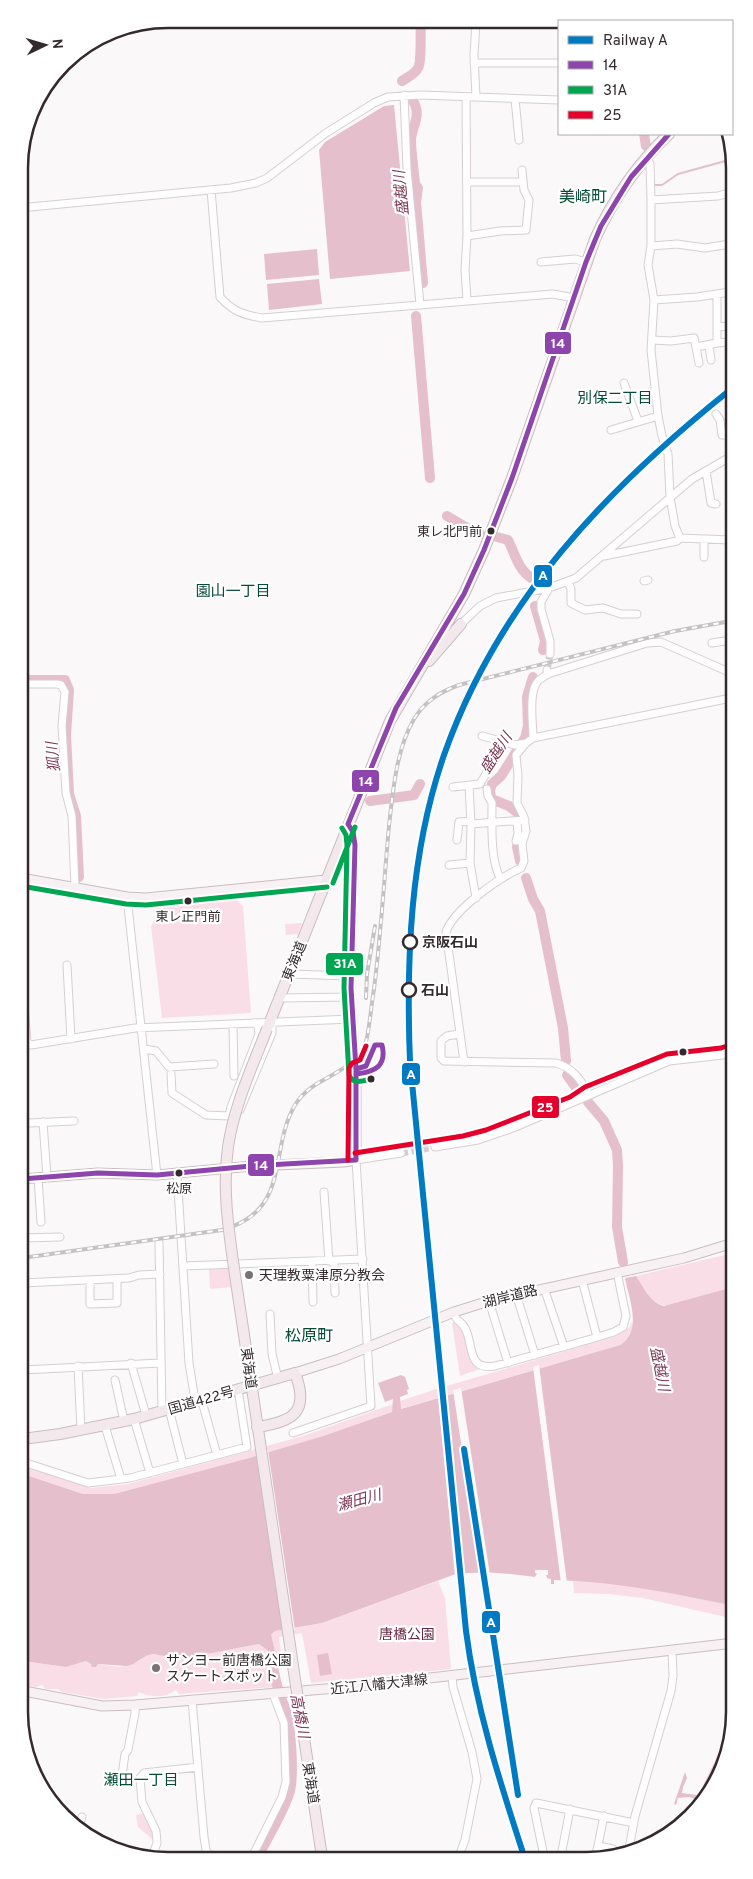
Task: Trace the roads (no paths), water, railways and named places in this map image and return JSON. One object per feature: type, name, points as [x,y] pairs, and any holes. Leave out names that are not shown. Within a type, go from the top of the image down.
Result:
[{"type":"highway","name":"東海道","points":[[321,1852],[226,1213],[228,1147],[235,1114],[265,1028],[289,974],[390,721],[469,584],[484,550],[512,478],[595,239],[610,208],[634,172],[669,135]]},
{"type":"highway","points":[[450,618],[452,624],[461,624]]},
{"type":"highway","points":[[438,638],[461,624]]},
{"type":"highway","points":[[419,670],[434,657],[461,624]]},
{"type":"highway","points":[[257,1428],[281,1422],[296,1414],[301,1403],[295,1373]]},
{"type":"highway","name":"国道422号","points":[[28,1438],[105,1426],[238,1389],[252,1390],[295,1373]]},
{"type":"main road","points":[[28,879],[127,898],[146,898],[326,880]]},
{"type":"main road","points":[[28,1179],[98,1173],[157,1175],[226,1168],[356,1160],[356,1069]]},
{"type":"main road","name":"湖岸道路","points":[[295,1373],[369,1348],[454,1312],[489,1301],[684,1258],[725,1246]]},
{"type":"main road","name":"近江八幡大津線","points":[[28,1692],[102,1706],[135,1705],[360,1686],[725,1643]]},
{"type":"street","points":[[476,28],[474,63],[476,98]]},
{"type":"street","points":[[474,63],[558,63]]},
{"type":"street","points":[[404,95],[408,169],[420,304]]},
{"type":"street","points":[[28,207],[240,187],[261,181],[281,169],[326,133],[374,103],[388,97],[404,95],[558,100]]},
{"type":"street","points":[[466,97],[467,236],[465,270],[467,300]]},
{"type":"street","points":[[515,98],[519,140]]},
{"type":"street","points":[[647,157],[650,164],[651,200],[651,246],[648,265],[654,300],[652,350],[658,416],[668,454],[670,497],[675,526],[680,538]]},
{"type":"street","points":[[467,236],[500,231],[529,230],[529,200],[524,190],[522,170]]},
{"type":"street","points":[[467,182],[523,182]]},
{"type":"street","points":[[210,190],[220,297],[234,310],[243,314],[262,318],[553,294],[574,298]]},
{"type":"street","points":[[651,200],[726,194]]},
{"type":"street","points":[[651,246],[677,244],[705,248],[726,245]]},
{"type":"street","points":[[541,262],[575,259],[586,262]]},
{"type":"street","points":[[654,300],[726,293]]},
{"type":"street","points":[[717,294],[717,343]]},
{"type":"street","points":[[717,327],[726,326]]},
{"type":"street","points":[[652,340],[671,341],[694,338],[699,363]]},
{"type":"street","points":[[696,347],[726,342]]},
{"type":"street","points":[[709,345],[712,360]]},
{"type":"street","points":[[624,383],[638,421]]},
{"type":"street","points":[[716,414],[720,420],[722,435],[726,435]]},
{"type":"street","points":[[611,430],[658,416]]},
{"type":"street","points":[[461,624],[480,606],[496,598],[549,588],[576,578],[692,479],[726,460]]},
{"type":"street","points":[[706,471],[711,503],[716,504]]},
{"type":"street","points":[[601,557],[677,541],[680,538],[726,540]]},
{"type":"street","points":[[704,539],[704,558]]},
{"type":"street","points":[[568,582],[571,589],[571,603],[585,610],[603,608],[622,614],[637,614]]},
{"type":"street","points":[[549,588],[541,602],[541,609],[550,641],[550,654]]},
{"type":"street","points":[[712,643],[726,641]]},
{"type":"street","points":[[534,738],[532,700],[537,682],[548,672],[655,642],[661,642],[726,671]]},
{"type":"street","points":[[28,684],[57,684],[61,685],[65,692],[62,726],[66,793],[72,816],[75,887]]},
{"type":"street","points":[[464,1062],[446,932],[460,913],[476,898],[523,865],[521,849],[526,831],[521,821],[517,803],[518,776],[516,755],[523,744],[534,738],[726,699]]},
{"type":"street","points":[[482,736],[504,743],[523,744]]},
{"type":"street","points":[[453,787],[480,784],[504,743]]},
{"type":"street","points":[[469,785],[471,823],[470,863],[476,898]]},
{"type":"street","points":[[487,789],[492,803],[495,871],[501,879]]},
{"type":"street","points":[[457,840],[459,822],[492,823],[521,821]]},
{"type":"street","points":[[516,840],[521,821]]},
{"type":"street","points":[[348,824],[353,832],[355,845],[351,997],[356,1069]]},
{"type":"street","points":[[449,865],[470,863]]},
{"type":"street","points":[[127,898],[157,1175]]},
{"type":"street","points":[[67,965],[71,1038]]},
{"type":"street","points":[[289,974],[351,976]]},
{"type":"street","points":[[279,998],[351,997]]},
{"type":"street","points":[[254,1023],[265,1028],[352,1019]]},
{"type":"street","points":[[29,1044],[142,1028],[254,1023],[265,1028],[272,1026],[272,1033],[245,1101],[231,1117]]},
{"type":"street","points":[[233,1024],[234,1076]]},
{"type":"street","points":[[252,1390],[226,1204],[226,1168],[231,1117],[236,1091],[265,1028]]},
{"type":"street","points":[[459,1034],[447,1036],[440,1043],[444,1062],[556,1062],[568,1068],[578,1077],[588,1094]]},
{"type":"street","points":[[144,1049],[156,1051],[169,1067],[214,1064]]},
{"type":"street","points":[[435,1148],[492,1136],[573,1104],[588,1094],[669,1061],[725,1054]]},
{"type":"street","points":[[171,1074],[172,1093],[206,1115],[231,1117]]},
{"type":"street","points":[[29,1123],[74,1121]]},
{"type":"street","points":[[41,1222],[43,1122]]},
{"type":"street","points":[[293,1433],[371,1406],[369,1348],[356,1160],[400,1153]]},
{"type":"street","points":[[177,1173],[188,1363],[194,1394],[203,1405],[217,1455]]},
{"type":"street","points":[[324,1192],[335,1293]]},
{"type":"street","points":[[28,1238],[60,1237]]},
{"type":"street","points":[[159,1242],[162,1359],[160,1363],[165,1410],[183,1464]]},
{"type":"street","points":[[183,1266],[363,1259]]},
{"type":"street","points":[[312,1262],[313,1302]]},
{"type":"street","points":[[454,1312],[457,1320],[465,1328],[471,1353],[477,1362],[488,1367],[564,1347],[618,1330],[624,1323],[625,1310],[617,1272]]},
{"type":"street","points":[[28,1283],[117,1279],[160,1274]]},
{"type":"street","points":[[90,1280],[90,1304],[117,1303],[117,1279]]},
{"type":"street","points":[[582,1280],[597,1337]]},
{"type":"street","points":[[544,1288],[564,1347]]},
{"type":"street","points":[[516,1294],[536,1354]]},
{"type":"street","points":[[489,1301],[508,1362]]},
{"type":"street","points":[[270,1314],[272,1354],[278,1379]]},
{"type":"street","points":[[131,1363],[146,1415]]},
{"type":"street","points":[[28,1370],[160,1363]]},
{"type":"street","points":[[78,1366],[81,1430]]},
{"type":"street","points":[[115,1380],[150,1473]]},
{"type":"street","points":[[28,1464],[88,1483],[150,1473],[247,1447],[238,1389]]},
{"type":"street","points":[[105,1426],[121,1479]]},
{"type":"street","points":[[630,1844],[634,1822],[671,1691],[673,1676],[672,1650]]},
{"type":"street","points":[[452,1675],[453,1687],[475,1764],[477,1779],[465,1840],[460,1852]]},
{"type":"street","points":[[254,1852],[282,1797],[286,1782],[284,1723],[278,1693]]},
{"type":"street","points":[[192,1700],[204,1837],[207,1852]]},
{"type":"street","points":[[122,1776],[135,1705]]},
{"type":"street","points":[[154,1851],[156,1830],[142,1802],[140,1778],[144,1773],[198,1768]]},
{"type":"street","points":[[543,1852],[534,1805],[538,1803],[634,1822]]},
{"type":"street","points":[[562,1852],[570,1810]]},
{"type":"street","points":[[597,1851],[604,1816]]},
{"type":"street","points":[[81,1821],[82,1817]]},
{"type":"street","points":[[598,1846],[612,1849]]},
{"type":"water","points":[[394,105],[410,271],[330,279],[319,150],[325,142],[384,106]]},
{"type":"water","points":[[317,249],[319,275],[266,280],[264,254]]},
{"type":"water","points":[[319,279],[322,304],[269,310],[267,284]]},
{"type":"water","name":"瀬田川","points":[[636,1276],[651,1298],[664,1306],[725,1289],[725,1604],[623,1586],[554,1580],[554,1584],[551,1584],[551,1579],[502,1573],[465,1573],[453,1575],[322,1623],[275,1631],[271,1635],[283,1690],[275,1691],[267,1650],[259,1644],[181,1659],[153,1654],[127,1666],[98,1664],[96,1667],[92,1667],[86,1661],[66,1667],[28,1662],[28,1476],[83,1494],[114,1494],[249,1458],[323,1436],[392,1412],[393,1399],[385,1402],[378,1383],[401,1375],[405,1377],[409,1389],[407,1390],[408,1394],[400,1397],[401,1409],[620,1345],[627,1339],[633,1323],[633,1314],[625,1278]]},
{"type":"water","points":[[328,1653],[332,1674],[320,1676],[317,1655]]},
{"type":"water","points":[[719,1753],[707,1782],[694,1800],[689,1797],[678,1798],[676,1805],[674,1804],[685,1772],[687,1778],[682,1793],[697,1795]]},
{"type":"waterway","name":"盛越川","points":[[402,81],[418,68],[421,28]]},
{"type":"waterway","name":"盛越川","points":[[413,101],[416,106],[417,116],[411,145],[415,184],[418,188],[416,202],[423,283]]},
{"type":"waterway","points":[[644,135],[646,146]]},
{"type":"waterway","points":[[653,185],[662,185],[678,174],[725,161]]},
{"type":"waterway","name":"盛越川","points":[[416,316],[430,478]]},
{"type":"waterway","name":"盛越川","points":[[447,516],[480,534]]},
{"type":"waterway","name":"盛越川","points":[[497,537],[508,540],[520,566],[531,578]]},
{"type":"waterway","name":"盛越川","points":[[535,606],[545,641],[543,650]]},
{"type":"waterway","name":"盛越川","points":[[520,861],[517,847],[522,824],[519,814],[509,806],[491,798],[490,790],[492,784],[501,776],[525,738],[528,726],[527,697],[533,677]]},
{"type":"waterway","name":"狐川","points":[[28,680],[65,680],[69,690],[66,735],[69,794],[76,816],[79,877]]},
{"type":"waterway","name":"狐川","points":[[370,801],[414,795],[420,784]]},
{"type":"waterway","name":"盛越川","points":[[526,878],[533,899],[540,911],[563,1028],[566,1061]]},
{"type":"waterway","name":"盛越川","points":[[567,1075],[581,1095]]},
{"type":"waterway","name":"盛越川","points":[[588,1102],[604,1121],[617,1150],[617,1227],[623,1262]]},
{"type":"waterway","name":"高橋川","points":[[261,1852],[290,1791],[292,1774],[292,1753],[287,1714],[277,1685]]},
{"type":"tunnel","points":[[547,670],[550,654]]},
{"type":"tunnel","points":[[401,1153],[435,1147]]},
{"type":"railway","points":[[28,1257],[222,1230],[244,1221],[259,1209],[269,1194],[275,1178],[282,1141],[295,1105],[312,1087],[351,1063],[366,1042],[381,928],[389,826],[396,771],[408,731],[418,713],[428,702],[439,694],[459,685],[675,631],[726,622]]},
{"type":"railway","points":[[366,998],[367,974],[375,926]]},
{"type":"rail line","name":"A","points":[[523,1852],[482,1717],[466,1631],[410,1062],[410,945],[417,868],[433,792],[444,755],[467,699],[494,647],[525,599],[560,553],[599,509],[640,468],[726,393]]},
{"type":"rail line","name":"A","points":[[464,1449],[518,1795]]},
{"type":"place","name":"東レ北門前","points":[[491,531]]},
{"type":"place","name":"東レ正門前","points":[[188,901]]},
{"type":"place","name":"京阪石山","points":[[410,942]]},
{"type":"place","name":"石山","points":[[409,990]]},
{"type":"place","name":"松原","points":[[179,1173]]},
{"type":"place","name":"天理教粟津原分教会","points":[[249,1275]]},
{"type":"place","name":"サンヨー前唐橋公園 スケートスポット","points":[[156,1668]]},
{"type":"district","name":"美崎町","points":[[583,196]]},
{"type":"district","name":"別保二丁目","points":[[615,398]]},
{"type":"district","name":"園山一丁目","points":[[233,591]]},
{"type":"district","name":"松原町","points":[[309,1335]]},
{"type":"district","name":"瀬田一丁目","points":[[141,1780]]},
{"type":"park label","name":"唐橋公園","points":[[407,1634]]}]
